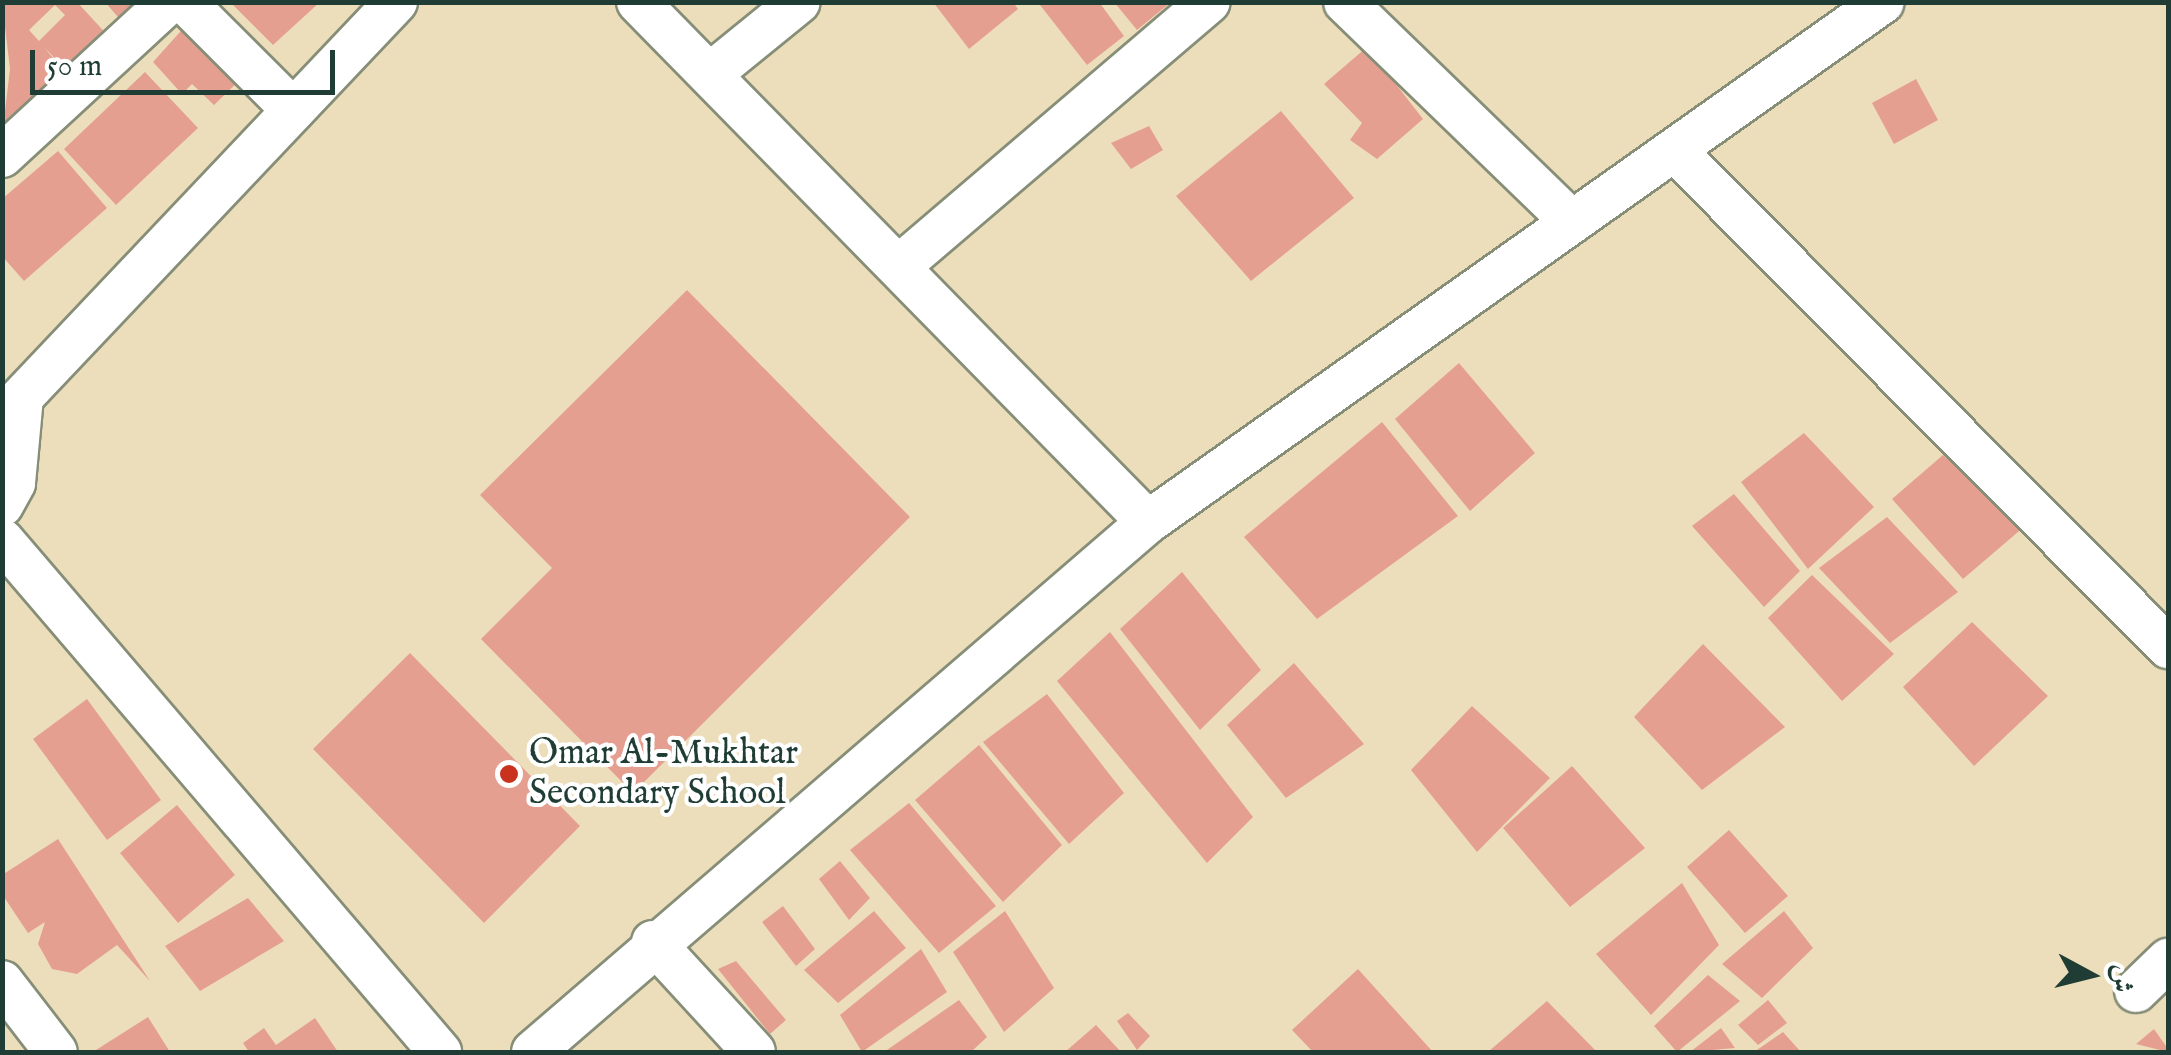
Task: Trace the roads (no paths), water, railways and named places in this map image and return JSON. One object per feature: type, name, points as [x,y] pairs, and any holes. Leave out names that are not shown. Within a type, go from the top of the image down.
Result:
[{"type":"street","points":[[2,156],[169,2]]},
{"type":"street","points":[[185,2],[293,110]]},
{"type":"street","points":[[2,506],[14,482],[12,407],[396,2]]},
{"type":"street","points":[[638,2],[714,71],[903,263],[1148,522]]},
{"type":"street","points":[[714,71],[800,2]]},
{"type":"street","points":[[903,263],[1209,2]]},
{"type":"street","points":[[1344,2],[1572,222]]},
{"type":"street","points":[[533,1052],[653,942],[1148,522],[1572,222],[1677,153],[1883,2]]},
{"type":"street","points":[[1677,153],[2168,647]]},
{"type":"street","points":[[2,540],[440,1052]]},
{"type":"street","points":[[653,942],[754,1052]]},
{"type":"street","points":[[2136,991],[2168,960]]},
{"type":"street","points":[[2,982],[56,1052]]},
{"type":"place","name":"Omar Al-Mukhtar Secondary School","points":[[509,774]]}]
